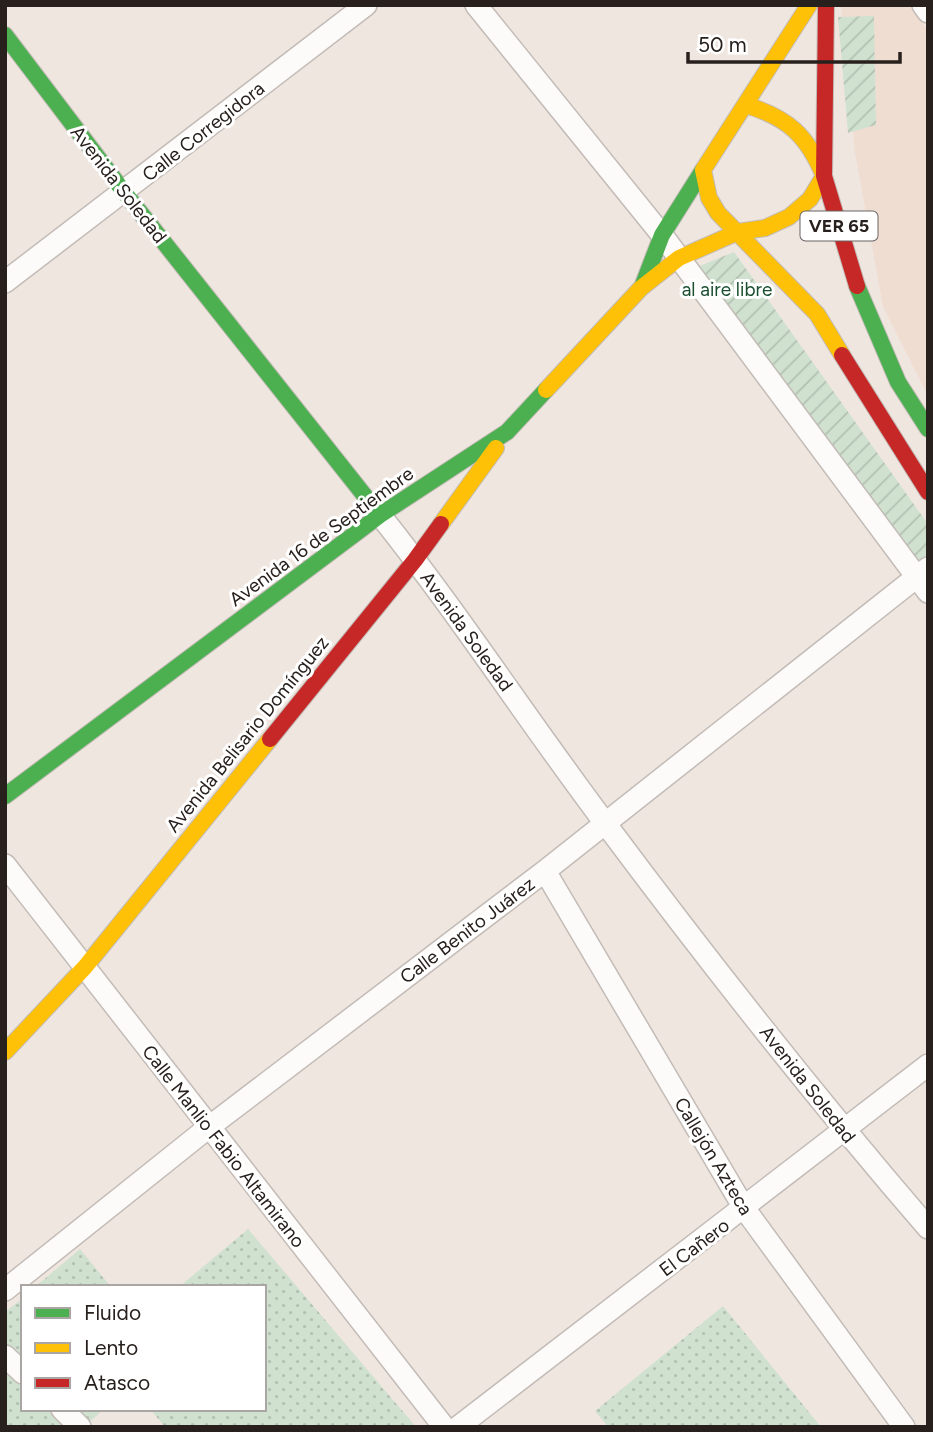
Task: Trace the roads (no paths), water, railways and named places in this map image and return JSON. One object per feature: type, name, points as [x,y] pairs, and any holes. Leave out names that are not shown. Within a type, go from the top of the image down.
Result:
[{"type":"main road","name":"Avenida 16 de Septiembre","points":[[641,288],[662,235],[809,5]]},
{"type":"main road","name":"VER 65","points":[[826,5],[824,176],[855,280],[898,382],[928,429]]},
{"type":"main road","name":"Avenida Soledad","points":[[5,35],[124,192],[380,515]]},
{"type":"main road","points":[[738,232],[765,228],[789,217],[810,199],[824,176],[816,155],[804,136],[787,121],[767,110],[746,104]]},
{"type":"main road","points":[[703,170],[705,189],[713,208],[817,314],[928,492]]},
{"type":"main road","name":"Avenida 16 de Septiembre","points":[[5,796],[380,515],[507,432],[641,288],[679,258],[738,232]]},
{"type":"main road","name":"Avenida Belisario Domínguez","points":[[5,1052],[85,967],[415,560],[507,432]]},
{"type":"street","name":"Calle Corregidora","points":[[5,282],[366,5]]},
{"type":"street","points":[[477,5],[662,235],[924,578]]},
{"type":"street","points":[[923,5],[928,12]]},
{"type":"street","name":"Avenida Soledad","points":[[380,515],[604,823],[844,1130],[928,1228]]},
{"type":"street","name":"Calle Benito Juárez","points":[[5,1290],[209,1128],[924,578]]},
{"type":"street","name":"Calle Manlio Fabio Altamirano","points":[[5,865],[444,1427]]},
{"type":"street","name":"Callejón Azteca","points":[[545,871],[744,1208],[904,1427]]},
{"type":"street","name":"El Cañero","points":[[458,1427],[928,1065]]},
{"type":"street","points":[[5,1356],[21,1371]]},
{"type":"street","points":[[64,1411],[80,1427]]},
{"type":"park label","name":"al aire libre","points":[[727,289]]}]
